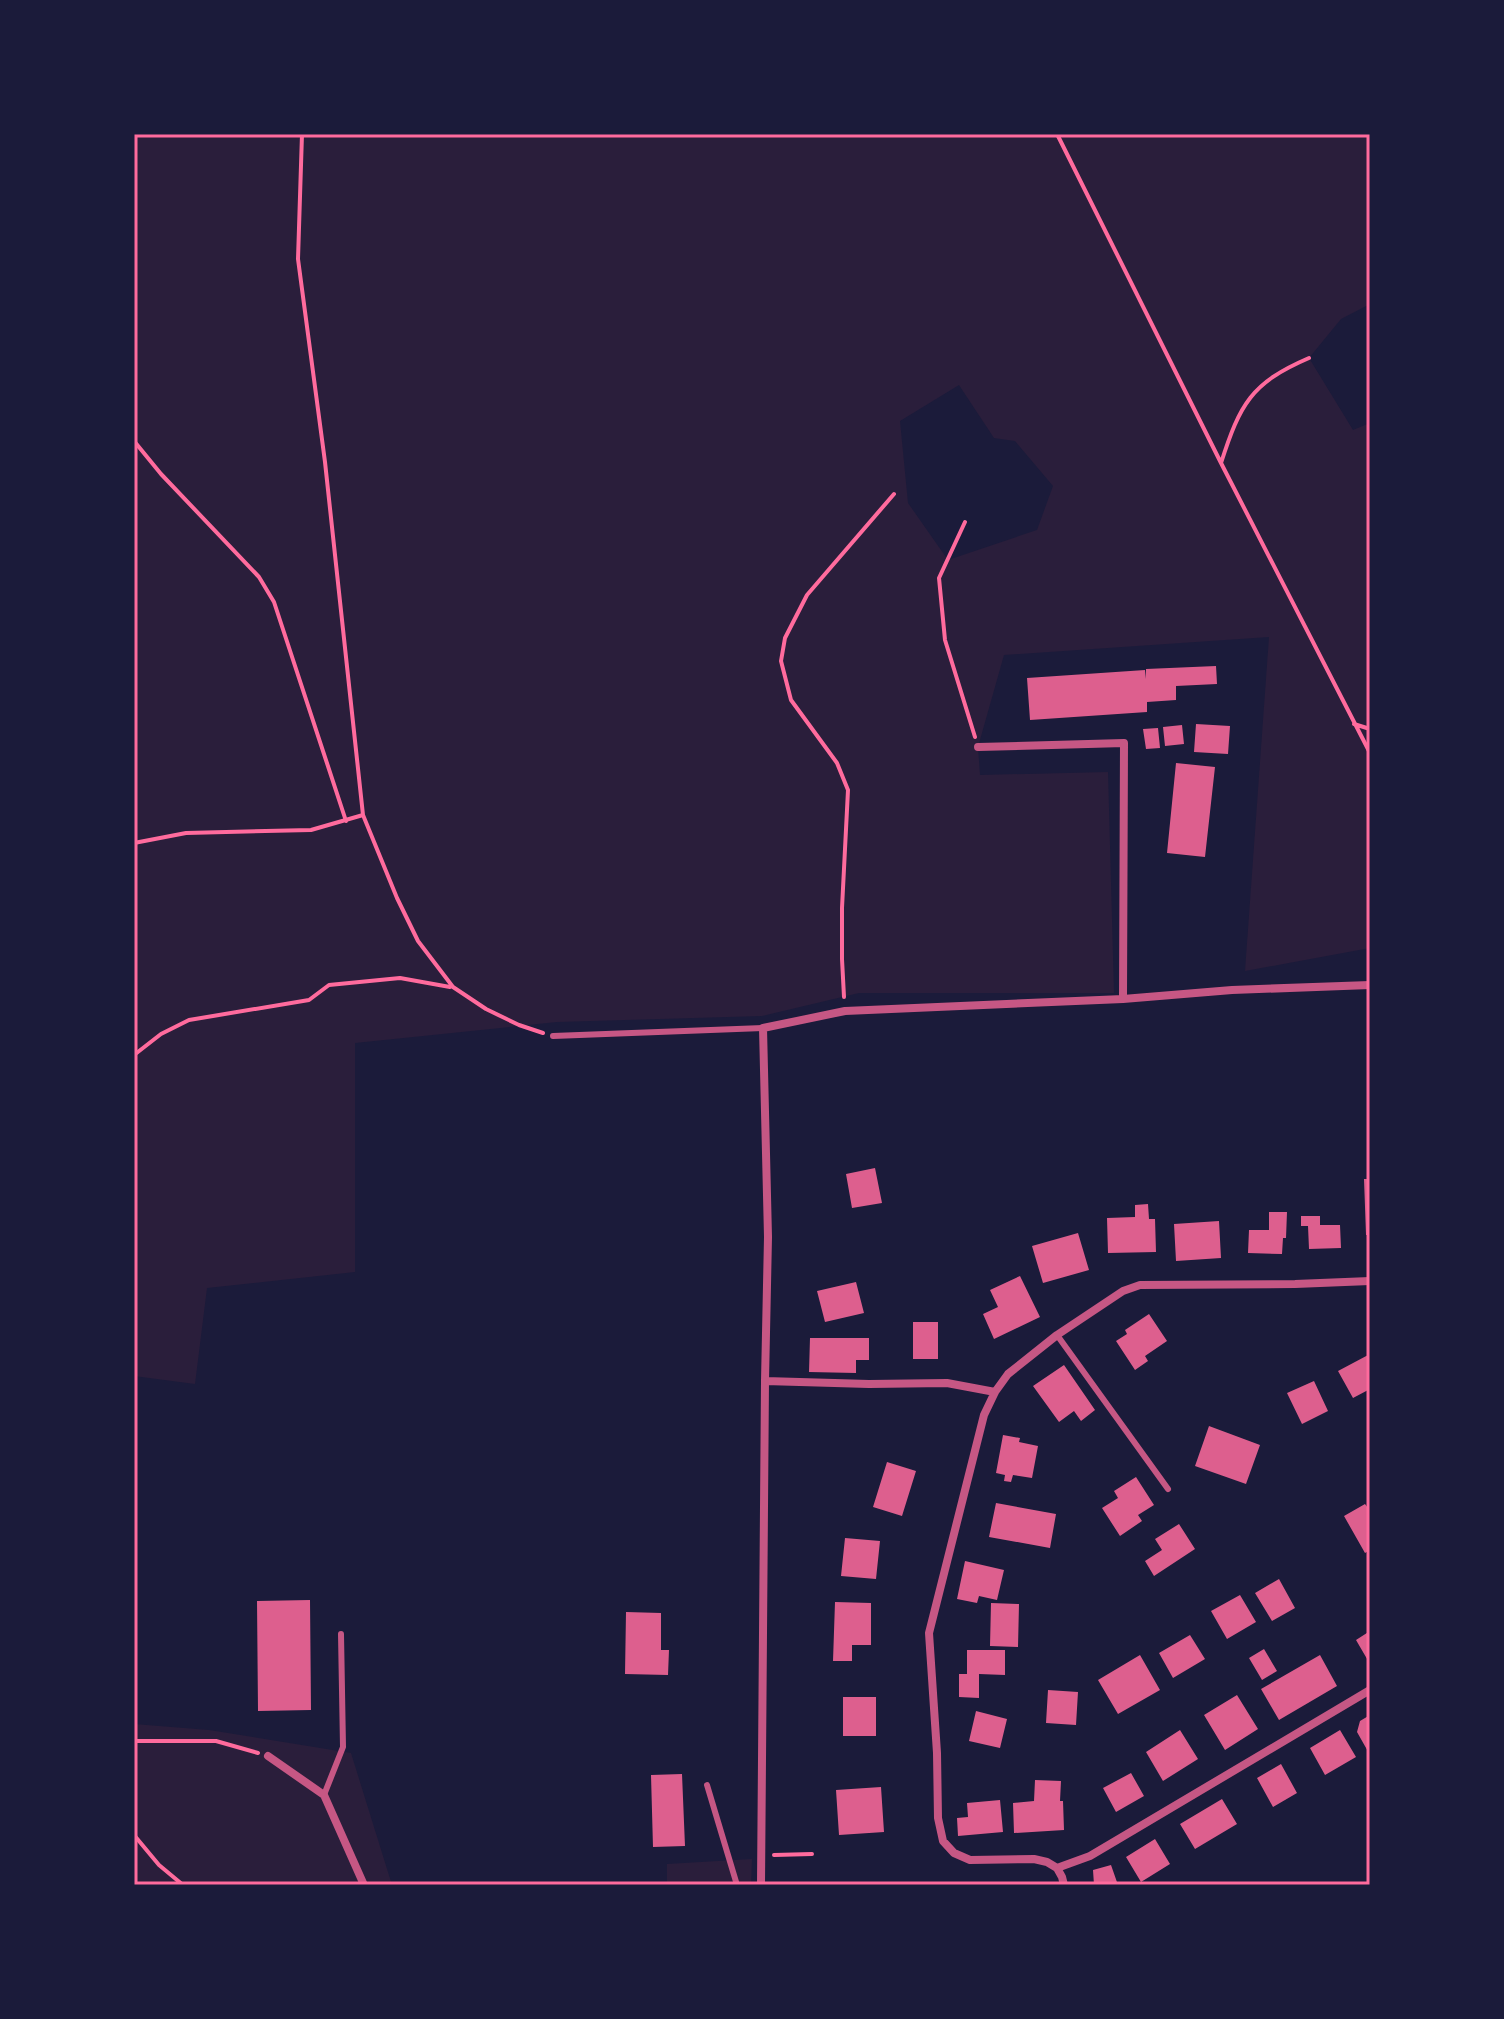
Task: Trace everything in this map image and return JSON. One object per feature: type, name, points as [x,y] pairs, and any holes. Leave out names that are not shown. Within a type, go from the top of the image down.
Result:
[{"type":"street","points":[[978,747],[1124,743],[1123,999]]},
{"type":"street","points":[[761,1885],[768,1237],[763,1028],[845,1011],[1370,985]]},
{"type":"street","points":[[1064,1885],[1057,1868],[1047,1862],[1034,1859],[970,1860],[954,1853],[943,1841],[938,1818],[929,1633],[984,1415],[995,1392],[1008,1374],[1057,1335],[1123,1291],[1140,1285],[1370,1281]]},
{"type":"street","points":[[765,1381],[947,1383],[995,1392]]},
{"type":"street","points":[[1057,1868],[1090,1856],[1370,1690]]},
{"type":"street","points":[[268,1756],[324,1795],[364,1885]]},
{"type":"lane","points":[[553,1036],[763,1028]]},
{"type":"lane","points":[[1057,1335],[1168,1489]]},
{"type":"lane","points":[[324,1795],[343,1747],[341,1634]]},
{"type":"lane","points":[[707,1785],[737,1885]]},
{"type":"path","points":[[302,134],[298,259],[325,462],[363,815],[418,941],[453,987],[486,1009],[519,1025],[553,1036]]},
{"type":"path","points":[[1057,134],[1370,753]]},
{"type":"path","points":[[1221,463],[1234,423],[1252,394],[1282,370],[1309,358]]},
{"type":"path","points":[[134,441],[161,474],[259,577],[274,602],[346,821]]},
{"type":"path","points":[[845,1011],[842,921],[848,790],[837,763],[791,700],[781,661],[785,638],[807,595],[894,494]]},
{"type":"path","points":[[965,522],[939,578],[945,640],[978,747]]},
{"type":"path","points":[[1354,724],[1370,729]]},
{"type":"path","points":[[134,843],[186,833],[311,830],[363,815]]},
{"type":"path","points":[[134,1055],[161,1034],[189,1020],[309,1000],[329,985],[400,978],[453,987]]},
{"type":"path","points":[[134,1741],[216,1741],[268,1756]]},
{"type":"path","points":[[134,1835],[159,1865],[183,1885]]},
{"type":"path","points":[[761,1855],[812,1854]]},
{"type":"shaded area","points":[[134,134],[1370,134],[1370,304],[1341,319],[1309,358],[1353,430],[1370,423],[1370,948],[1245,971],[1269,637],[1004,655],[978,747],[980,775],[1108,772],[1114,993],[859,993],[762,1016],[557,1022],[355,1043],[355,1272],[207,1288],[195,1384],[134,1376]],"holes":[[[959,385],[994,438],[1015,441],[1053,486],[1037,530],[948,560],[908,503],[900,421]]]},
{"type":"shaded area","points":[[134,1724],[209,1730],[351,1753],[392,1885],[134,1885]]},
{"type":"shaded area","points":[[752,1859],[751,1885],[667,1885],[667,1864]]},
{"type":"building","points":[[1216,666],[1217,684],[1176,686],[1176,700],[1147,702],[1147,712],[1030,720],[1027,678],[1145,670],[1146,679],[1146,669]]},
{"type":"building","points":[[1196,724],[1230,726],[1228,754],[1194,752]]},
{"type":"building","points":[[1182,725],[1184,744],[1165,746],[1163,727]]},
{"type":"building","points":[[1158,728],[1160,748],[1146,749],[1143,729]]},
{"type":"building","points":[[1176,763],[1215,767],[1205,857],[1167,853]]},
{"type":"building","points":[[875,1168],[882,1203],[852,1208],[846,1174]]},
{"type":"building","points":[[1364,1179],[1370,1179],[1370,1235],[1366,1235]]},
{"type":"building","points":[[1148,1204],[1149,1219],[1155,1219],[1156,1252],[1108,1253],[1107,1218],[1135,1217],[1135,1205]]},
{"type":"building","points":[[1269,1212],[1287,1212],[1282,1254],[1248,1253],[1249,1230],[1269,1230]]},
{"type":"building","points":[[1301,1216],[1320,1216],[1320,1225],[1340,1225],[1341,1248],[1309,1249],[1308,1226],[1301,1226]]},
{"type":"building","points":[[1219,1221],[1221,1258],[1176,1261],[1174,1224]]},
{"type":"building","points":[[1078,1233],[1089,1270],[1043,1283],[1032,1246]]},
{"type":"building","points":[[1020,1276],[1040,1317],[994,1339],[983,1314],[998,1307],[990,1290]]},
{"type":"building","points":[[856,1282],[864,1313],[825,1322],[817,1291]]},
{"type":"building","points":[[1149,1314],[1167,1341],[1145,1356],[1148,1361],[1135,1370],[1116,1341],[1127,1334],[1125,1330]]},
{"type":"building","points":[[913,1322],[938,1322],[938,1359],[913,1359]]},
{"type":"building","points":[[810,1338],[869,1338],[869,1360],[856,1360],[856,1373],[809,1372]]},
{"type":"building","points":[[1370,1354],[1370,1389],[1353,1398],[1338,1371]]},
{"type":"building","points":[[1064,1365],[1095,1410],[1081,1421],[1074,1411],[1059,1422],[1033,1386]]},
{"type":"building","points":[[1314,1381],[1328,1411],[1302,1424],[1287,1393]]},
{"type":"building","points":[[1209,1426],[1260,1445],[1246,1484],[1195,1466]]},
{"type":"building","points":[[1003,1435],[1038,1446],[1032,1478],[1013,1475],[1011,1482],[1004,1481],[1005,1475],[996,1473]]},
{"type":"building","points":[[887,1462],[916,1471],[902,1516],[873,1507]]},
{"type":"building","points":[[1136,1477],[1154,1505],[1138,1515],[1142,1521],[1120,1536],[1102,1508],[1118,1498],[1114,1491]]},
{"type":"building","points":[[996,1503],[1056,1514],[1050,1548],[989,1537]]},
{"type":"building","points":[[1365,1504],[1370,1507],[1370,1550],[1365,1553],[1344,1516]]},
{"type":"building","points":[[1179,1524],[1195,1549],[1154,1576],[1145,1561],[1162,1550],[1155,1539]]},
{"type":"building","points":[[845,1538],[880,1541],[876,1579],[841,1576]]},
{"type":"building","points":[[965,1561],[1004,1570],[997,1600],[979,1596],[977,1603],[957,1599]]},
{"type":"building","points":[[1279,1579],[1295,1608],[1272,1621],[1255,1593]]},
{"type":"building","points":[[1240,1595],[1256,1622],[1227,1639],[1211,1611]]},
{"type":"building","points":[[310,1600],[311,1710],[258,1711],[257,1601]]},
{"type":"building","points":[[835,1602],[871,1603],[871,1645],[852,1645],[852,1661],[833,1661]]},
{"type":"building","points":[[991,1603],[1019,1604],[1018,1647],[990,1646]]},
{"type":"building","points":[[626,1612],[661,1613],[661,1650],[669,1650],[668,1675],[625,1674]]},
{"type":"building","points":[[1370,1631],[1370,1664],[1356,1640]]},
{"type":"building","points":[[1190,1635],[1205,1659],[1173,1678],[1159,1653]]},
{"type":"building","points":[[1264,1649],[1277,1671],[1262,1680],[1249,1658]]},
{"type":"building","points":[[967,1650],[1005,1650],[1005,1675],[979,1674],[979,1698],[959,1697],[959,1674],[967,1674]]},
{"type":"building","points":[[1140,1655],[1160,1690],[1118,1714],[1098,1680]]},
{"type":"building","points":[[1320,1655],[1337,1686],[1279,1720],[1261,1689]]},
{"type":"building","points":[[1048,1690],[1078,1692],[1076,1725],[1046,1723]]},
{"type":"building","points":[[1237,1695],[1258,1729],[1225,1750],[1204,1715]]},
{"type":"building","points":[[843,1697],[876,1697],[876,1736],[843,1736]]},
{"type":"building","points":[[976,1711],[1007,1719],[1000,1748],[969,1741]]},
{"type":"building","points":[[1370,1715],[1370,1755],[1357,1732],[1360,1721]]},
{"type":"building","points":[[1180,1730],[1198,1759],[1163,1781],[1146,1752]]},
{"type":"building","points":[[1340,1730],[1356,1757],[1325,1775],[1310,1748]]},
{"type":"building","points":[[1281,1764],[1297,1793],[1273,1807],[1257,1778]]},
{"type":"building","points":[[1131,1773],[1144,1796],[1116,1812],[1103,1788]]},
{"type":"building","points":[[682,1774],[685,1846],[653,1847],[651,1775]]},
{"type":"building","points":[[1035,1780],[1061,1781],[1064,1830],[1014,1833],[1013,1803],[1034,1801]]},
{"type":"building","points":[[881,1787],[884,1832],[839,1835],[836,1790]]},
{"type":"building","points":[[1222,1799],[1237,1824],[1195,1849],[1180,1824]]},
{"type":"building","points":[[1000,1800],[1003,1832],[958,1836],[957,1818],[968,1817],[967,1803]]},
{"type":"building","points":[[1155,1839],[1170,1864],[1141,1882],[1126,1857]]},
{"type":"building","points":[[1111,1865],[1118,1885],[1094,1885],[1093,1870]]}]
